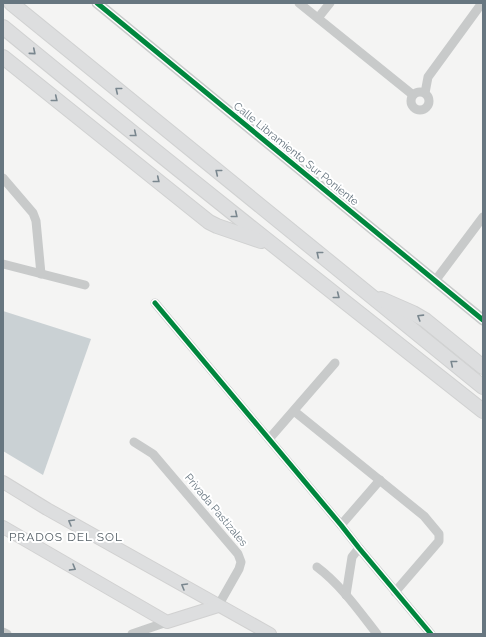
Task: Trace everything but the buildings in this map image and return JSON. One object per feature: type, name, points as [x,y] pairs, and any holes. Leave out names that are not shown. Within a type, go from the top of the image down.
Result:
[{"type":"highway","points":[[11,3],[483,387]]},
{"type":"highway","points":[[3,27],[270,243],[483,411]]},
{"type":"highway","points":[[3,57],[209,222],[270,243]]},
{"type":"highway","points":[[363,290],[414,313],[425,320],[483,367]]},
{"type":"main road","points":[[3,482],[47,509],[270,634]]},
{"type":"main road","points":[[3,527],[167,622],[218,606]]},
{"type":"street","name":"Calle Libramiento Sur Poniente","points":[[97,3],[483,320]]},
{"type":"street","points":[[299,3],[413,95]]},
{"type":"street","points":[[318,18],[330,3]]},
{"type":"street","points":[[426,93],[419,92],[413,95],[411,102],[414,108],[421,110],[427,107],[429,100],[426,93],[428,77],[482,3]]},
{"type":"street","points":[[3,178],[33,213],[36,221],[41,274]]},
{"type":"street","points":[[435,281],[483,217]]},
{"type":"street","points":[[3,264],[85,285]]},
{"type":"street","points":[[155,303],[431,634]]},
{"type":"street","points":[[269,439],[335,363]]},
{"type":"street","points":[[294,411],[424,516],[439,534],[439,540],[395,592]]},
{"type":"street","name":"Privada Pastizales","points":[[134,442],[153,454],[238,554],[241,562],[239,569],[218,606]]},
{"type":"street","points":[[341,525],[380,480]]},
{"type":"street","points":[[346,595],[352,557],[359,548]]},
{"type":"street","points":[[317,567],[326,574],[346,595],[377,634]]},
{"type":"street","points":[[132,634],[167,622]]},
{"type":"street","points":[[3,632],[7,634]]},
{"type":"shaded area","points":[[3,311],[91,339],[43,475],[3,451]]},
{"type":"cycle path","points":[[97,3],[483,320]]},
{"type":"cycle path","points":[[155,303],[431,634]]},
{"type":"district","name":"PRADOS DEL SOL","points":[[66,537]]}]
